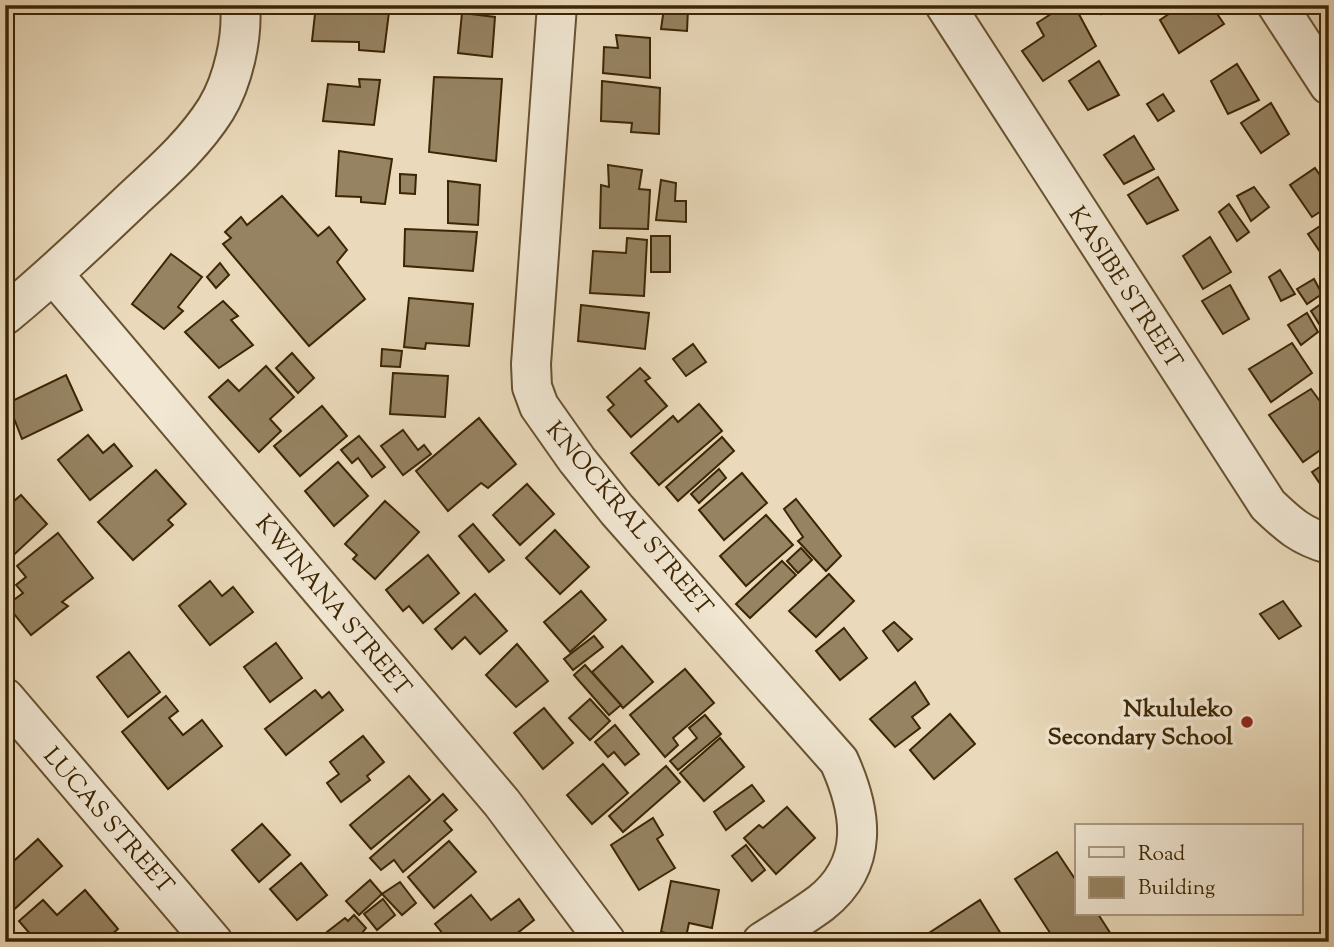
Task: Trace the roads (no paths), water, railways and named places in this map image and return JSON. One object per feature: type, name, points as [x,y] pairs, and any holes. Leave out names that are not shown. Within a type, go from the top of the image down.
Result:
[{"type":"street","points":[[5,315],[54,275],[194,141],[218,106],[230,74],[241,36],[240,5]]},
{"type":"street","name":"KNOCKRAL STREET","points":[[557,5],[531,364],[532,387],[539,406],[552,427],[617,510],[839,761],[850,784],[856,807],[858,833],[853,856],[843,879],[822,902],[762,942]]},
{"type":"street","name":"KASIBE STREET","points":[[944,5],[1268,505],[1305,537],[1329,544]]},
{"type":"street","points":[[1277,5],[1329,85]]},
{"type":"street","name":"KWINANA STREET","points":[[54,275],[502,803],[606,942]]},
{"type":"street","name":"LUCAS STREET","points":[[7,704],[213,942]]},
{"type":"place","name":"Nkululeko Secondary School","points":[[1247,722]]}]
